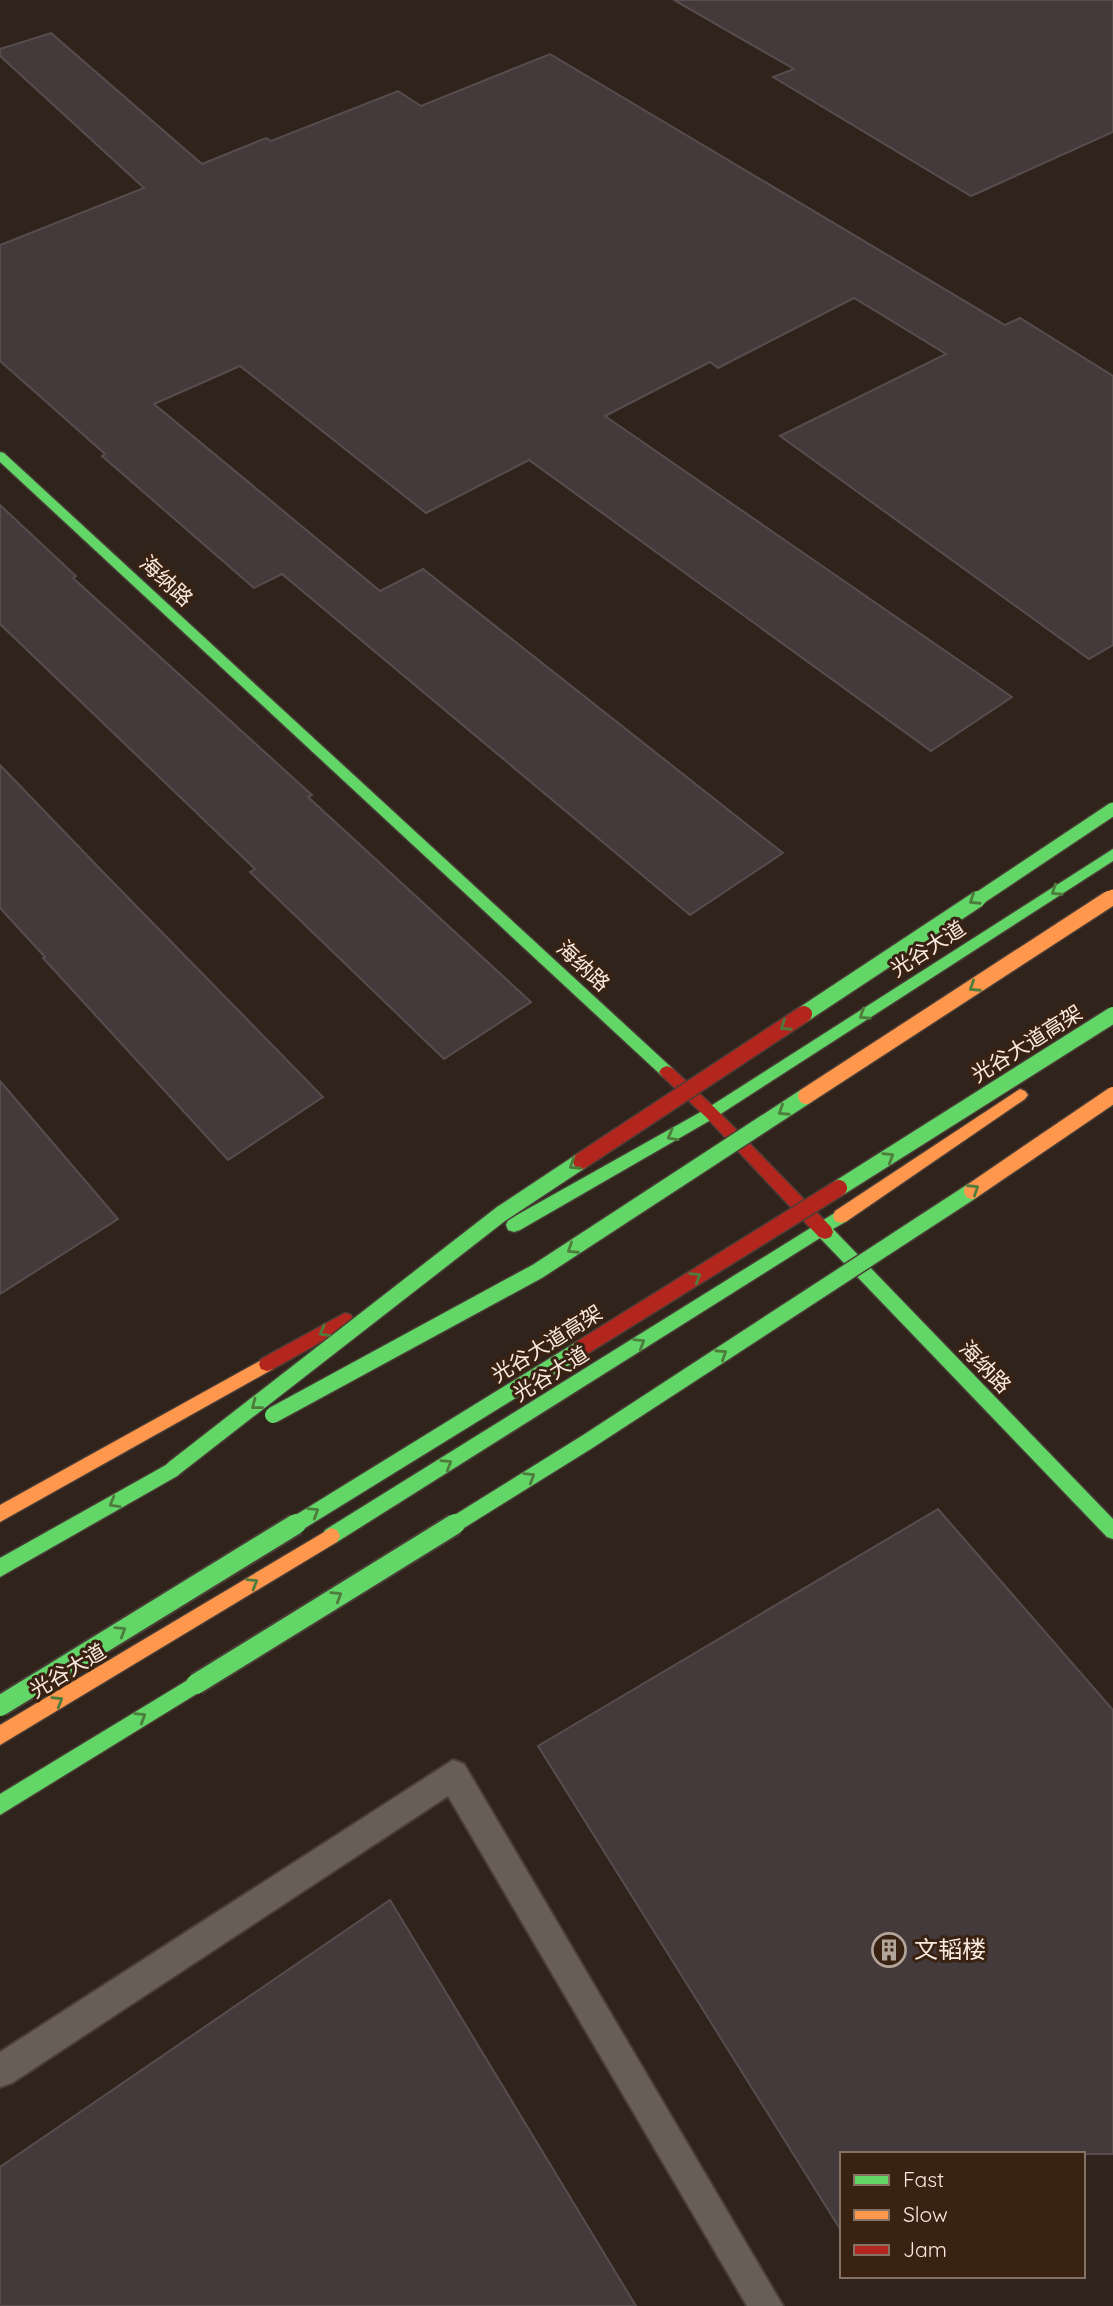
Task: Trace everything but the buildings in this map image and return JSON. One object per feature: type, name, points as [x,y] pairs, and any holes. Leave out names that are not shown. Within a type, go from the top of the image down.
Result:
[{"type":"main road","name":"海纳路","points":[[0,456],[711,1114],[824,1228],[1113,1531]]},
{"type":"main road","points":[[173,1469],[501,1214],[1113,809]]},
{"type":"main road","name":"光谷大道","points":[[0,1514],[711,1114],[1113,854]]},
{"type":"main road","points":[[0,1568],[173,1469],[538,1271],[1113,896]]},
{"type":"main road","name":"光谷大道高架","points":[[0,1706],[760,1238],[1113,1015]]},
{"type":"main road","points":[[1055,1071],[1113,1032]]},
{"type":"main road","name":"光谷大道","points":[[0,1736],[337,1533],[824,1228],[1032,1087]]},
{"type":"main road","points":[[0,1805],[599,1434],[1113,1095]]},
{"type":"lane","points":[[0,2071],[453,1775],[766,2306]]},
{"type":"traffic: fast","points":[[0,456],[667,1072]]},
{"type":"traffic: fast","points":[[804,1014],[1113,809]]},
{"type":"traffic: fast","points":[[514,1225],[711,1113],[1113,854]]},
{"type":"traffic: fast","points":[[839,1188],[1113,1015]]},
{"type":"traffic: fast","points":[[273,1415],[538,1271],[806,1096]]},
{"type":"traffic: fast","points":[[173,1469],[501,1214],[581,1161]]},
{"type":"traffic: fast","points":[[196,1684],[587,1442],[972,1191]]},
{"type":"traffic: fast","points":[[331,1536],[841,1216]]},
{"type":"traffic: fast","points":[[825,1232],[1113,1531]]},
{"type":"traffic: fast","points":[[0,1706],[580,1349]]},
{"type":"traffic: fast","points":[[0,1568],[173,1469]]},
{"type":"traffic: fast","points":[[0,1805],[196,1684]]},
{"type":"traffic: slow","points":[[806,1096],[1113,896]]},
{"type":"traffic: slow","points":[[841,1216],[1020,1095]]},
{"type":"traffic: slow","points":[[972,1191],[1113,1095]]},
{"type":"traffic: slow","points":[[0,1514],[267,1364]]},
{"type":"traffic: slow","points":[[0,1736],[331,1536]]},
{"type":"traffic: jam","points":[[581,1161],[804,1014]]},
{"type":"traffic: jam","points":[[667,1072],[711,1113],[825,1232]]},
{"type":"traffic: jam","points":[[580,1349],[839,1188]]},
{"type":"traffic: jam","points":[[267,1364],[345,1320]]},
{"type":"place","name":"文韬楼","points":[[889,1950]]}]
